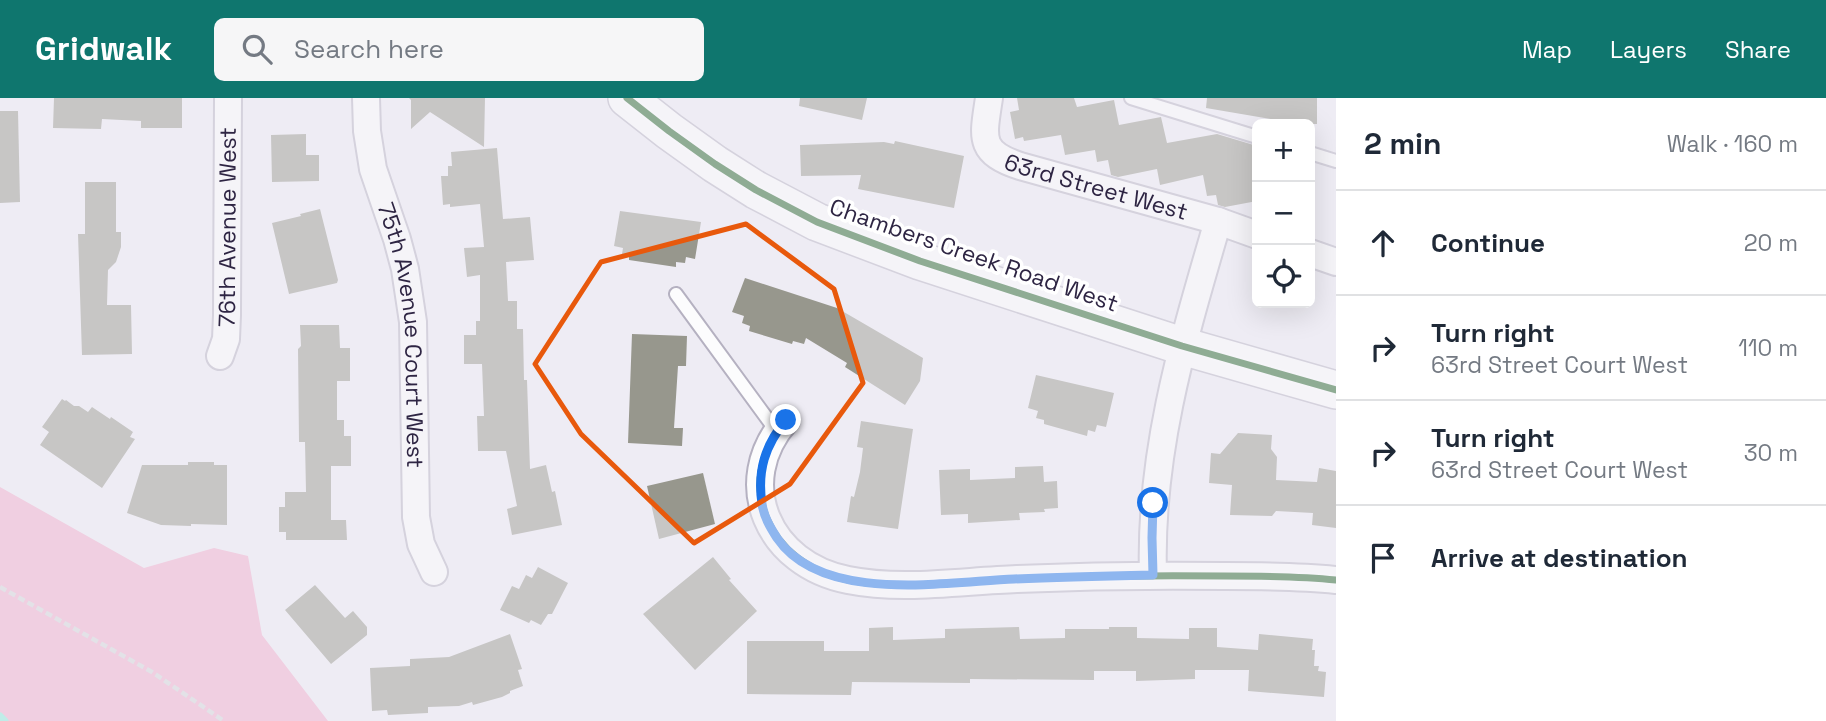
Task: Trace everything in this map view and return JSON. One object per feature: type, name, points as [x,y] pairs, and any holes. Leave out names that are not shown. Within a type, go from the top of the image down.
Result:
[{"type":"street","name":"76th Avenue West","points":[[220,356],[226,339],[227,316],[228,98]]},
{"type":"street","name":"75th Avenue Court West","points":[[366,98],[367,131],[373,169],[397,239],[410,296],[413,322],[416,517],[421,544],[434,572]]},
{"type":"street","name":"Chambers Creek Road West","points":[[627,98],[715,164],[785,207],[817,222],[920,261],[1182,346],[1336,390]]},
{"type":"street","name":"63rd Street West","points":[[989,98],[986,142],[989,149],[1000,159],[1218,221],[1252,233]]},
{"type":"street","points":[[1153,575],[1153,503],[1160,453],[1182,346],[1218,221]]},
{"type":"street","points":[[1315,255],[1336,262]]},
{"type":"street","points":[[782,426],[763,461],[760,476],[767,522],[781,544],[802,562],[824,573],[848,580],[898,585],[1153,575],[1336,580]]},
{"type":"lane","points":[[1130,98],[1252,135]]},
{"type":"lane","points":[[1315,155],[1336,161]]},
{"type":"lane","points":[[676,294],[782,426]]},
{"type":"path","points":[[0,587],[152,672],[224,721]]},
{"type":"highlighted area","points":[[746,224],[834,289],[863,383],[790,484],[694,543],[581,434],[535,364],[601,262]]},
{"type":"shaded area","points":[[0,487],[144,568],[214,548],[248,556],[262,635],[328,721],[0,721]]},
{"type":"building","points":[[54,98],[182,98],[182,128],[141,128],[141,121],[102,119],[101,129],[53,128]]},
{"type":"building","points":[[409,98],[485,98],[484,147],[430,112],[411,129]]},
{"type":"building","points":[[800,98],[867,98],[862,120],[799,106]]},
{"type":"building","points":[[1017,98],[1074,98],[1077,107],[1114,100],[1119,125],[1161,117],[1167,143],[1217,134],[1252,144],[1252,202],[1225,207],[1218,205],[1216,195],[1207,196],[1203,175],[1160,185],[1157,169],[1118,177],[1111,175],[1108,160],[1097,162],[1095,150],[1065,155],[1061,135],[1024,141],[1023,137],[1015,139],[1010,112],[1019,110]]},
{"type":"building","points":[[1207,98],[1317,98],[1317,124],[1315,119],[1270,119],[1206,108]]},
{"type":"building","points":[[0,111],[18,111],[20,202],[0,203]]},
{"type":"building","points":[[306,134],[306,155],[319,155],[319,181],[272,182],[271,135]]},
{"type":"building","points":[[895,141],[964,156],[954,208],[858,189],[861,175],[801,176],[800,145],[884,142],[894,144]]},
{"type":"building","points":[[497,148],[503,219],[530,217],[534,260],[506,262],[508,301],[517,301],[517,329],[523,329],[530,469],[546,465],[562,525],[512,535],[507,509],[517,506],[506,451],[478,451],[477,416],[484,416],[482,364],[464,364],[464,335],[476,335],[476,321],[480,321],[480,275],[467,277],[464,248],[484,247],[480,204],[450,207],[450,204],[443,205],[441,176],[448,176],[448,166],[452,166],[451,152]]},
{"type":"building","points":[[85,182],[116,182],[116,232],[121,232],[121,247],[116,262],[108,270],[107,305],[131,305],[132,354],[82,355],[78,234],[85,234]]},
{"type":"building","points":[[320,209],[337,283],[289,294],[272,223]]},
{"type":"building","points":[[620,211],[701,222],[695,259],[686,257],[685,263],[676,262],[676,267],[629,260],[629,255],[622,254],[623,248],[614,246]]},
{"type":"building","points":[[745,278],[837,308],[923,358],[920,381],[905,405],[845,367],[847,363],[806,338],[804,344],[793,341],[792,344],[749,331],[750,326],[742,323],[744,316],[732,312]]},
{"type":"building","points":[[300,325],[339,325],[340,348],[350,348],[350,381],[337,381],[337,420],[344,420],[344,436],[351,436],[351,466],[331,466],[331,520],[346,520],[347,540],[286,540],[286,532],[279,532],[279,507],[285,507],[285,492],[306,492],[305,442],[299,442]]},
{"type":"building","points":[[632,334],[687,336],[686,366],[678,366],[674,428],[683,428],[682,446],[628,443]]},
{"type":"building","points":[[1036,375],[1114,393],[1106,427],[1097,425],[1095,432],[1088,430],[1087,436],[1044,424],[1044,420],[1036,418],[1038,411],[1028,408]]},
{"type":"building","points":[[62,399],[88,412],[92,407],[133,432],[130,437],[135,439],[102,488],[40,445],[49,432],[42,427]]},
{"type":"building","points":[[861,421],[913,429],[898,529],[847,522],[851,496],[854,497],[860,472],[863,448],[857,447]]},
{"type":"building","points":[[1238,433],[1272,435],[1271,449],[1277,457],[1276,480],[1317,482],[1319,468],[1336,471],[1336,528],[1312,525],[1313,513],[1276,511],[1272,516],[1230,515],[1232,485],[1209,483],[1211,453],[1220,454]]},
{"type":"building","points":[[188,462],[227,465],[227,525],[161,525],[127,513],[142,465],[188,465]]},
{"type":"building","points":[[1043,466],[1044,482],[1057,481],[1058,508],[1044,509],[1045,512],[1019,513],[1020,520],[968,523],[968,514],[941,515],[939,470],[970,469],[970,480],[1015,478],[1015,467]]},
{"type":"building","points":[[703,473],[715,524],[659,539],[647,486]]},
{"type":"building","points":[[713,557],[731,579],[729,580],[757,611],[695,670],[643,614]]},
{"type":"building","points":[[538,567],[568,583],[552,614],[548,614],[541,625],[531,620],[529,623],[500,610],[512,586],[519,589],[526,575],[532,578]]},
{"type":"building","points":[[315,585],[345,618],[353,611],[367,627],[367,635],[331,664],[285,610]]},
{"type":"building","points":[[893,627],[893,640],[945,638],[945,629],[1019,627],[1020,639],[1065,638],[1065,629],[1137,627],[1137,638],[1189,639],[1189,628],[1217,628],[1217,647],[1258,650],[1259,634],[1313,639],[1314,666],[1319,666],[1318,671],[1326,672],[1324,697],[1248,691],[1249,670],[1195,670],[1195,679],[1136,681],[1136,671],[1094,671],[1094,680],[852,682],[851,695],[747,694],[747,641],[824,641],[824,651],[869,651],[869,628]]},
{"type":"building","points":[[510,634],[522,669],[518,670],[523,686],[502,697],[473,705],[472,702],[459,706],[428,707],[428,713],[388,715],[387,710],[372,711],[370,668],[410,666],[410,659],[449,657]]},
{"type":"waterway","points":[[0,716],[5,721]]},
{"type":"cycle path","points":[[627,98],[715,164],[756,190],[817,222],[920,261],[1182,346],[1336,390]]},
{"type":"cycle path","points":[[786,420],[770,444],[761,469],[761,494],[767,518],[779,539],[797,558],[820,571],[848,580],[890,585],[1121,576],[1267,576],[1336,580]]},
{"type":"route","points":[[786,420],[772,438],[760,476],[767,522],[781,544],[802,562],[816,570],[848,580],[898,585],[1153,575],[1153,503]]}]
